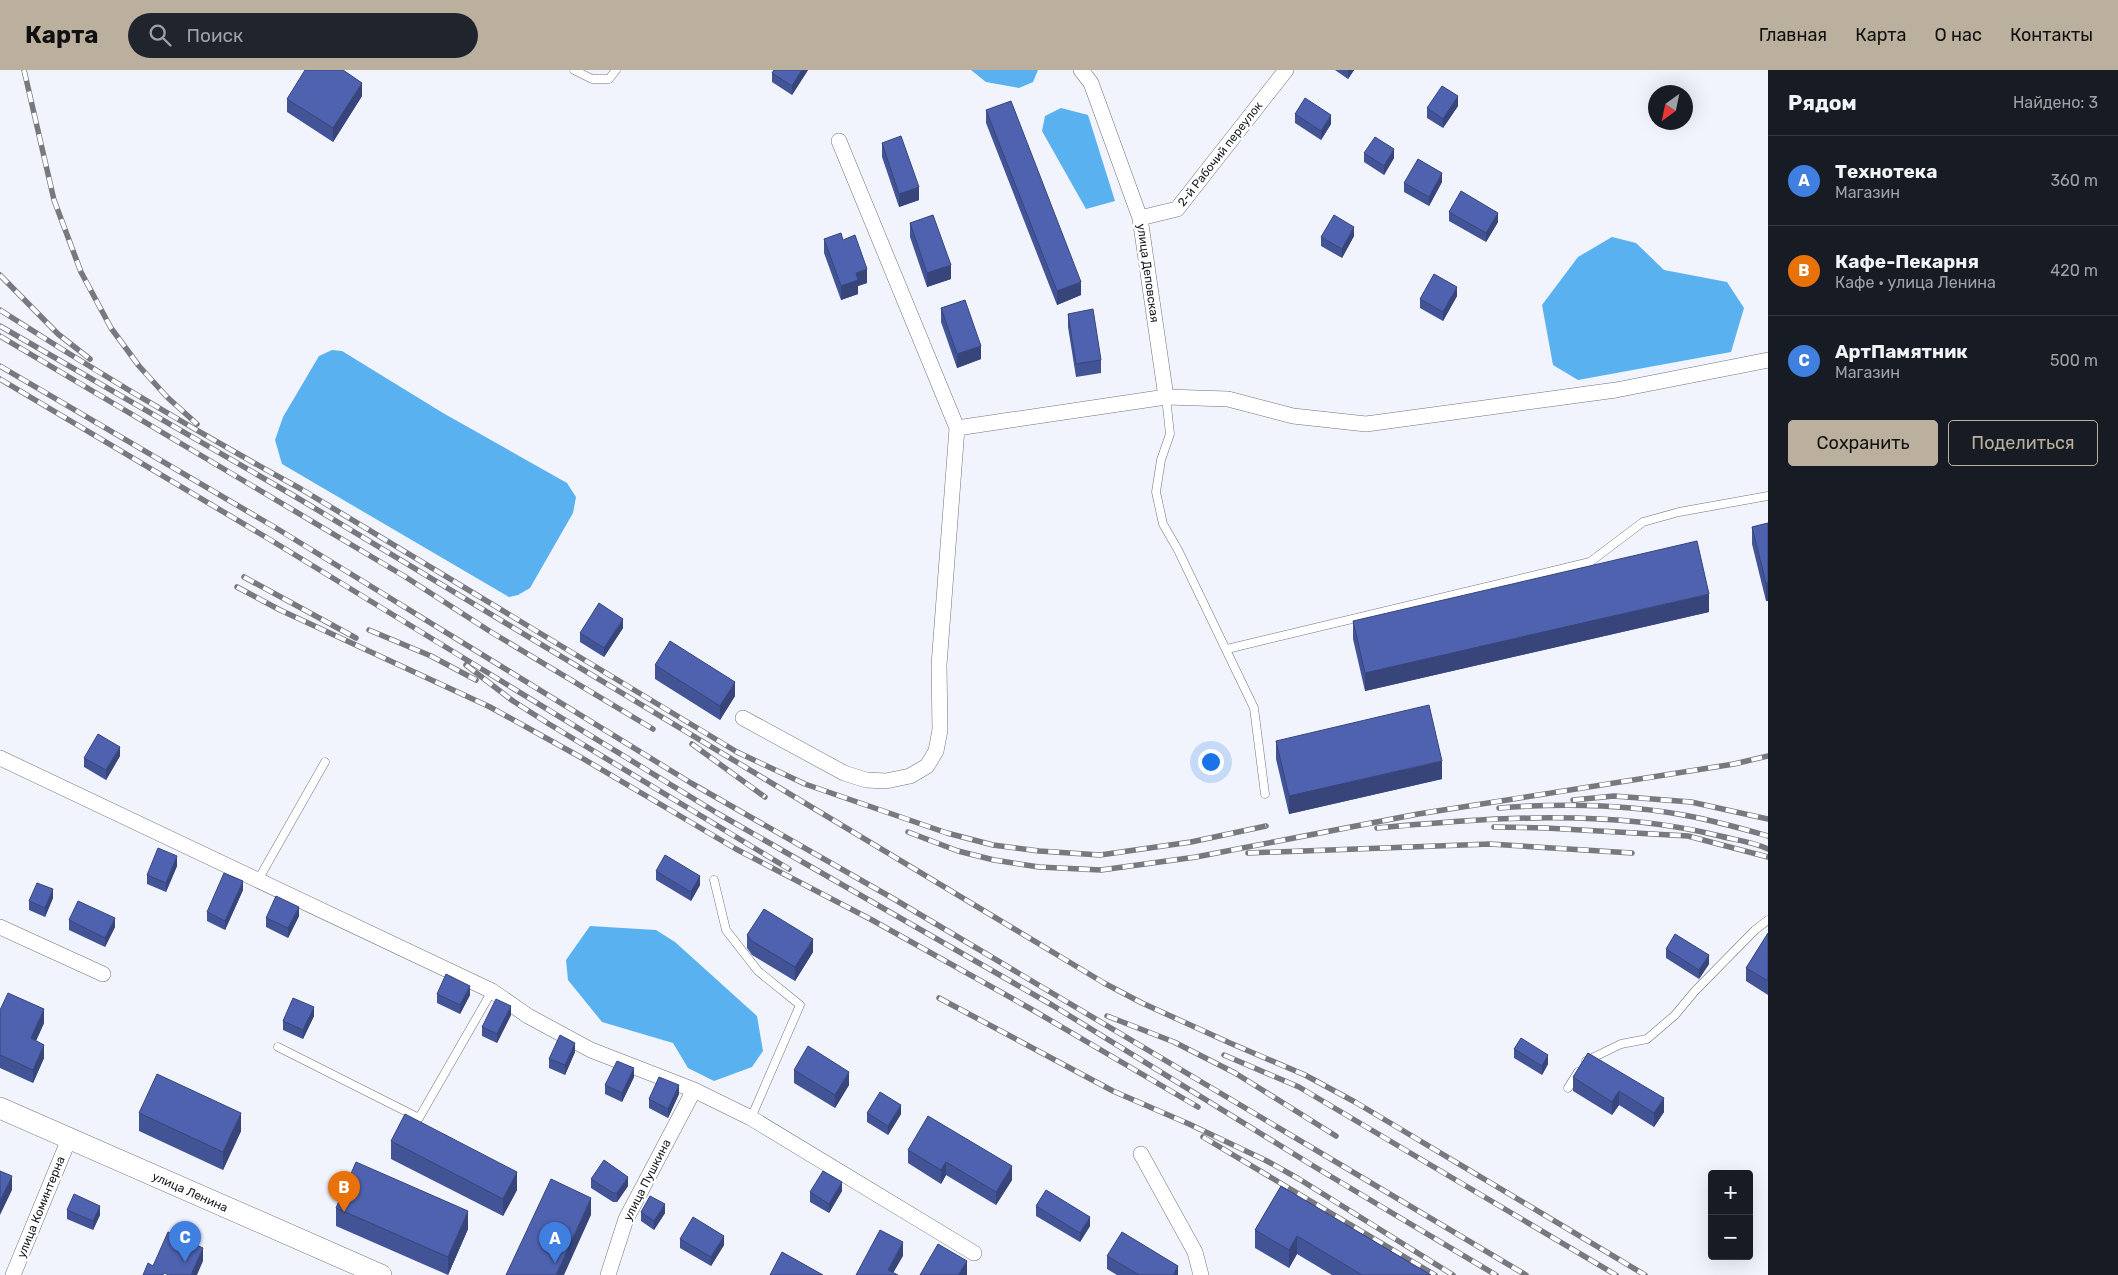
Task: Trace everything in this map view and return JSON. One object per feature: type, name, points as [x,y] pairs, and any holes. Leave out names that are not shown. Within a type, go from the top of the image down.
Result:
[{"type":"street","name":"улица Деповская","points":[[1081,70],[1091,83],[1140,218],[1166,397]]},
{"type":"street","name":"2-й Рабочий переулок","points":[[1140,218],[1177,209],[1286,70]]},
{"type":"street","points":[[744,718],[844,773],[866,780],[886,781],[910,776],[927,766],[936,751],[940,730],[939,665],[957,428],[839,141]]},
{"type":"street","points":[[957,428],[1166,397],[1228,399],[1292,416],[1366,424],[1616,390],[1768,360]]},
{"type":"street","points":[[0,758],[492,991],[528,1016],[591,1050],[694,1090],[751,1118],[974,1253]]},
{"type":"street","points":[[0,927],[103,974]]},
{"type":"street","name":"улица Пушкина","points":[[608,1275],[626,1220],[694,1090]]},
{"type":"street","name":"улица Ленина","points":[[0,1108],[381,1275]]},
{"type":"street","name":"улица Коминтерна","points":[[13,1275],[69,1139]]},
{"type":"street","points":[[1141,1154],[1196,1252],[1201,1275]]},
{"type":"lane","points":[[574,70],[592,79],[609,79],[616,70]]},
{"type":"lane","points":[[1166,397],[1170,434],[1161,460],[1156,492],[1162,524],[1178,550],[1254,708],[1265,794]]},
{"type":"lane","points":[[1227,649],[1590,562],[1643,522],[1679,512],[1768,496]]},
{"type":"lane","points":[[258,880],[325,762]]},
{"type":"lane","points":[[714,880],[726,930],[758,971],[800,1005],[751,1118]]},
{"type":"lane","points":[[1568,1088],[1584,1062],[1621,1044],[1647,1039],[1675,1015],[1695,991],[1754,930],[1768,920]]},
{"type":"lane","points":[[278,1047],[419,1118],[492,991]]},
{"type":"water","points":[[971,70],[1038,70],[1033,82],[1019,88],[986,82]]},
{"type":"water","points":[[1061,108],[1088,115],[1115,201],[1086,209],[1042,131],[1045,116]]},
{"type":"water","points":[[1612,237],[1636,243],[1664,270],[1727,282],[1744,308],[1731,352],[1578,380],[1553,365],[1542,305],[1578,257]]},
{"type":"water","points":[[332,350],[342,351],[443,413],[567,483],[576,497],[573,513],[530,588],[518,595],[509,597],[282,464],[275,440],[283,417],[319,356]]},
{"type":"water","points":[[590,926],[656,930],[675,942],[757,1016],[763,1051],[752,1067],[714,1081],[688,1068],[673,1043],[602,1022],[568,980],[566,960]]},
{"type":"building","points":[[305,70],[343,70],[362,83],[333,128],[287,99]]},
{"type":"building","points":[[774,70],[802,70],[792,86],[772,73]]},
{"type":"building","points":[[1442,86],[1458,96],[1443,119],[1427,108]]},
{"type":"building","points":[[1305,98],[1331,115],[1321,131],[1295,114]]},
{"type":"building","points":[[1011,101],[1081,282],[1057,291],[986,110]]},
{"type":"building","points":[[901,136],[919,187],[899,194],[882,143]]},
{"type":"building","points":[[1375,137],[1394,149],[1384,166],[1364,153]]},
{"type":"building","points":[[1418,159],[1442,173],[1429,197],[1404,183]]},
{"type":"building","points":[[1461,191],[1498,213],[1486,233],[1449,212]]},
{"type":"building","points":[[933,215],[951,265],[927,273],[910,223]]},
{"type":"building","points":[[1334,215],[1354,227],[1342,249],[1321,237]]},
{"type":"building","points":[[841,233],[843,240],[855,235],[867,269],[856,273],[858,280],[841,286],[824,239]]},
{"type":"building","points":[[1434,274],[1457,287],[1443,312],[1420,299]]},
{"type":"building","points":[[965,300],[981,346],[957,354],[941,308]]},
{"type":"building","points":[[1093,309],[1101,360],[1076,364],[1068,314]]},
{"type":"building","points":[[1768,523],[1768,583],[1766,583],[1752,527]]},
{"type":"building","points":[[1697,541],[1709,594],[1365,673],[1353,621]]},
{"type":"building","points":[[599,603],[623,619],[604,648],[580,633]]},
{"type":"building","points":[[670,641],[735,682],[720,706],[655,665]]},
{"type":"building","points":[[1429,705],[1442,761],[1289,796],[1276,741]]},
{"type":"building","points":[[98,734],[120,747],[106,770],[84,758]]},
{"type":"building","points":[[158,848],[177,856],[166,883],[147,875]]},
{"type":"building","points":[[665,855],[700,876],[691,892],[656,871]]},
{"type":"building","points":[[224,873],[243,881],[225,921],[207,912]]},
{"type":"building","points":[[37,883],[53,889],[45,908],[29,901]]},
{"type":"building","points":[[276,896],[299,907],[288,928],[266,918]]},
{"type":"building","points":[[78,901],[115,918],[105,938],[69,920]]},
{"type":"building","points":[[764,909],[813,939],[795,967],[752,941],[747,935]]},
{"type":"building","points":[[1768,933],[1768,981],[1746,968]]},
{"type":"building","points":[[1675,934],[1709,955],[1699,970],[1666,949]]},
{"type":"building","points":[[446,974],[470,986],[460,1005],[437,994]]},
{"type":"building","points":[[8,993],[44,1009],[31,1038],[44,1045],[33,1070],[0,1055],[0,1010]]},
{"type":"building","points":[[293,998],[314,1007],[303,1030],[283,1021]]},
{"type":"building","points":[[496,999],[511,1006],[497,1034],[482,1027]]},
{"type":"building","points":[[560,1035],[575,1043],[565,1065],[549,1059]]},
{"type":"building","points":[[1521,1038],[1548,1055],[1542,1066],[1514,1049]]},
{"type":"building","points":[[808,1046],[849,1072],[835,1095],[794,1070]]},
{"type":"building","points":[[1588,1053],[1664,1098],[1654,1113],[1619,1091],[1612,1102],[1573,1077]]},
{"type":"building","points":[[617,1061],[634,1068],[622,1093],[605,1085]]},
{"type":"building","points":[[157,1074],[241,1113],[223,1152],[139,1113]]},
{"type":"building","points":[[659,1077],[679,1085],[668,1109],[649,1099]]},
{"type":"building","points":[[880,1092],[901,1105],[888,1126],[867,1113]]},
{"type":"building","points":[[405,1114],[517,1172],[503,1199],[391,1141]]},
{"type":"building","points":[[928,1116],[1012,1166],[996,1192],[946,1162],[941,1170],[908,1150]]},
{"type":"building","points":[[604,1160],[628,1177],[617,1193],[613,1193],[591,1179]]},
{"type":"building","points":[[356,1162],[468,1211],[448,1257],[336,1208]]},
{"type":"building","points":[[0,1171],[12,1176],[0,1201]]},
{"type":"building","points":[[823,1171],[842,1182],[829,1204],[810,1192]]},
{"type":"building","points":[[551,1179],[591,1198],[556,1275],[506,1275]]},
{"type":"building","points":[[1281,1186],[1431,1275],[1362,1275],[1297,1236],[1289,1250],[1255,1230]]},
{"type":"building","points":[[1046,1190],[1090,1217],[1080,1233],[1036,1206]]},
{"type":"building","points":[[74,1194],[100,1206],[93,1221],[67,1210]]},
{"type":"building","points":[[650,1196],[665,1204],[654,1221],[641,1212]]},
{"type":"building","points":[[693,1217],[724,1236],[711,1257],[680,1239]]},
{"type":"building","points":[[880,1230],[903,1242],[888,1270],[898,1275],[856,1275]]},
{"type":"building","points":[[168,1232],[203,1248],[191,1275],[169,1275],[164,1273],[163,1275],[143,1275],[148,1263],[153,1266]]},
{"type":"building","points":[[1122,1232],[1178,1266],[1173,1275],[1139,1275],[1107,1256]]},
{"type":"building","points":[[938,1244],[967,1261],[958,1275],[920,1275]]},
{"type":"building","points":[[782,1252],[823,1275],[770,1275]]},
{"type":"railway","points":[[24,70],[54,200],[81,272],[111,328],[139,366],[167,397],[197,424]]},
{"type":"railway","points":[[0,275],[58,334],[90,359]]},
{"type":"railway","points":[[0,310],[149,402],[301,489],[737,752],[805,784],[947,833],[993,845],[1039,851],[1100,855],[1191,842],[1266,826]]},
{"type":"railway","points":[[0,326],[296,497],[1104,983],[1142,1003],[1305,1075],[1355,1102],[1645,1275]]},
{"type":"railway","points":[[0,336],[404,576],[491,632],[653,729]]},
{"type":"railway","points":[[0,366],[276,528],[691,783],[894,899],[1526,1275]]},
{"type":"railway","points":[[0,379],[269,539],[717,813],[1052,1005],[1315,1167],[1496,1275]]},
{"type":"railway","points":[[244,577],[356,638]]},
{"type":"railway","points":[[237,587],[280,610],[490,707],[582,758],[736,849],[872,920],[1031,1009],[1198,1107]]},
{"type":"railway","points":[[369,630],[431,656],[476,680]]},
{"type":"railway","points":[[466,665],[513,701],[549,724],[789,869]]},
{"type":"railway","points":[[692,744],[765,797]]},
{"type":"railway","points":[[908,832],[958,851],[994,860],[1039,867],[1101,870],[1196,857],[1418,814],[1734,764],[1768,756]]},
{"type":"railway","points":[[1573,800],[1614,796],[1691,802],[1768,819]]},
{"type":"railway","points":[[1499,808],[1572,805],[1646,809],[1703,819],[1768,836]]},
{"type":"railway","points":[[1377,828],[1506,819],[1592,819],[1678,827],[1744,841],[1768,849]]},
{"type":"railway","points":[[1494,827],[1688,836],[1768,857]]},
{"type":"railway","points":[[1248,853],[1490,844],[1632,853]]},
{"type":"railway","points":[[939,998],[1113,1091],[1267,1161],[1453,1275]]},
{"type":"railway","points":[[1107,1016],[1174,1042],[1235,1073],[1336,1136]]},
{"type":"railway","points":[[1224,1055],[1299,1087],[1616,1275]]},
{"type":"railway","points":[[1203,1137],[1435,1275]]},
{"type":"place","name":"Кафе-Пекарня","points":[[344,1212]]},
{"type":"place","name":"АртПамятник","points":[[185,1262]]},
{"type":"place","name":"Технотека","points":[[555,1263]]}]
